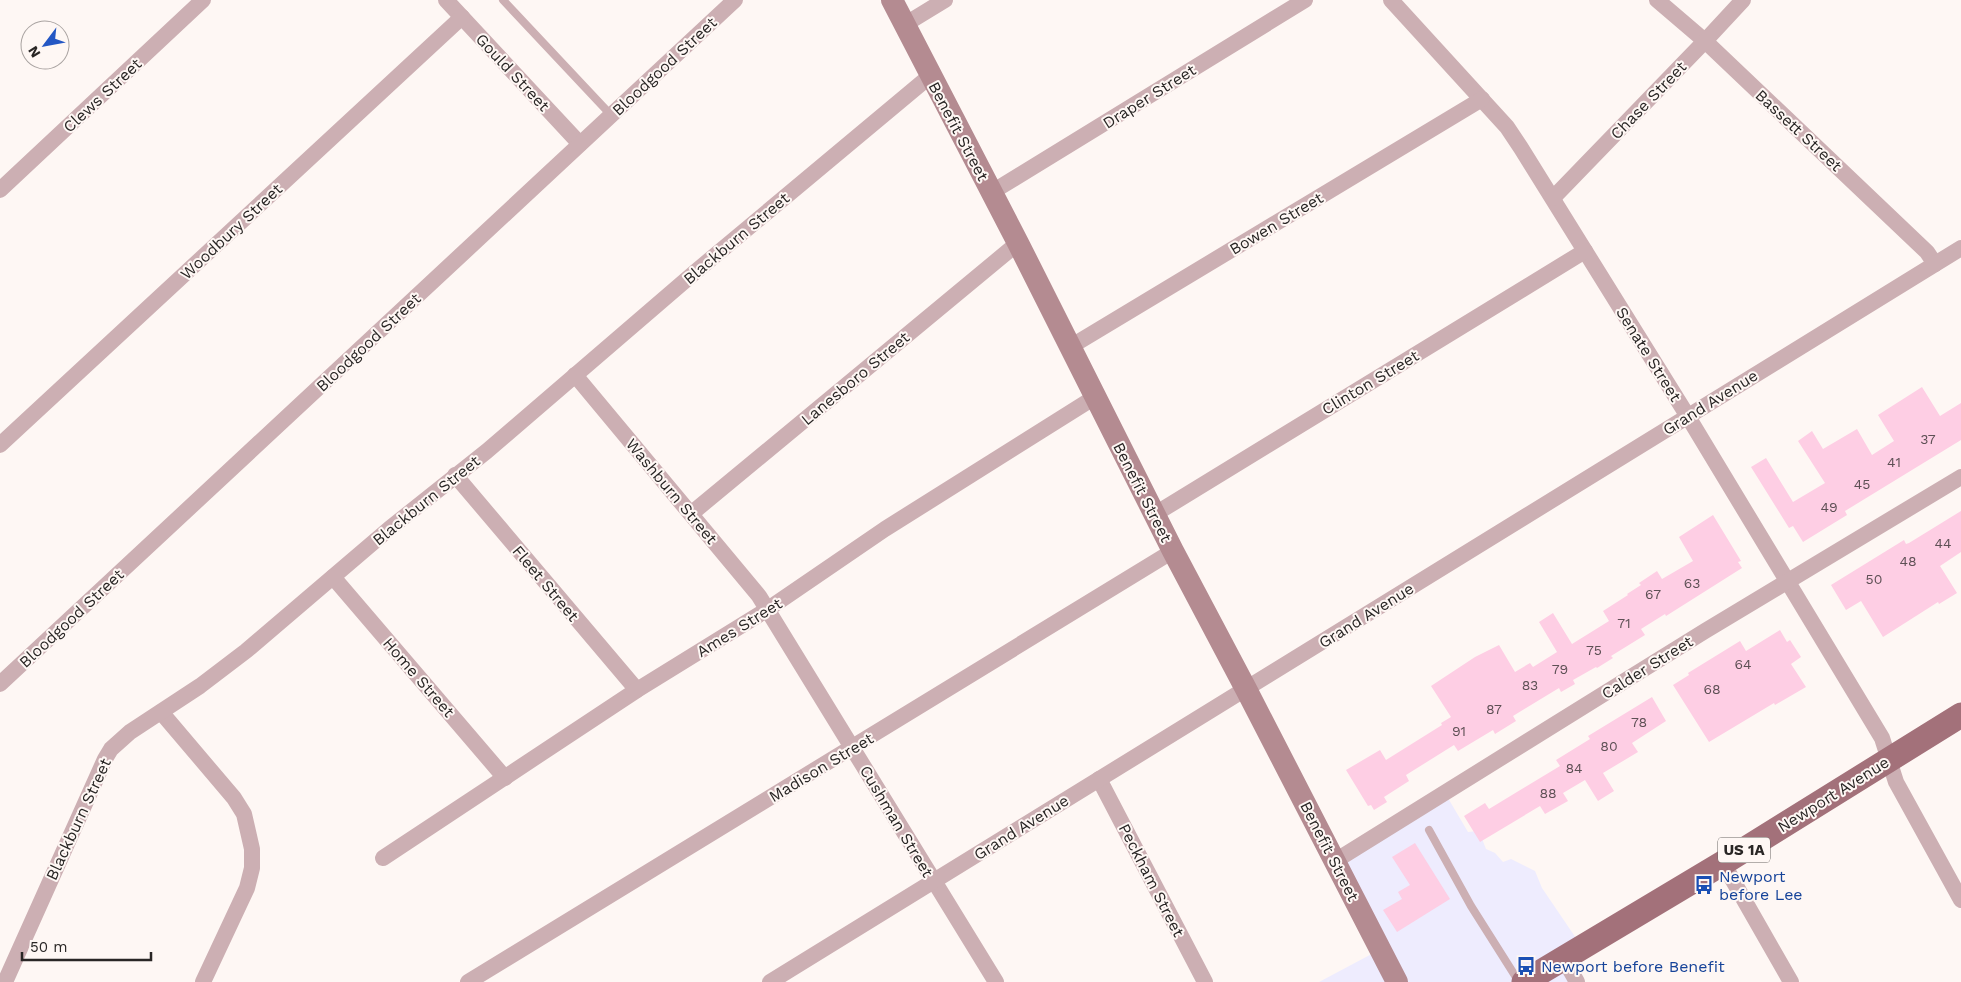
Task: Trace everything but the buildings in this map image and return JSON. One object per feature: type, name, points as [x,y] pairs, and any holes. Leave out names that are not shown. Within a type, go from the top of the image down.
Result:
[{"type":"main road","name":"Newport Avenue","points":[[1524,982],[1723,863],[1961,715]]},
{"type":"street","name":"Clews Street","points":[[0,190],[203,0]]},
{"type":"street","name":"Gould Street","points":[[446,0],[580,144]]},
{"type":"street","name":"Bloodgood Street","points":[[0,684],[735,0]]},
{"type":"street","name":"Benefit Street","points":[[892,0],[992,192],[1173,551],[1397,982]]},
{"type":"street","points":[[904,25],[945,0]]},
{"type":"street","name":"Draper Street","points":[[992,192],[1305,0]]},
{"type":"street","name":"Senate Street","points":[[1391,0],[1507,128],[1553,198],[1687,415],[1882,738],[1896,782],[1961,900]]},
{"type":"street","name":"Bassett Street","points":[[1657,0],[1705,41],[1928,252],[1935,264]]},
{"type":"street","name":"Chase Street","points":[[1553,198],[1743,0]]},
{"type":"street","name":"Woodbury Street","points":[[0,446],[462,17]]},
{"type":"street","name":"Blackburn Street","points":[[5,982],[105,759],[120,740],[246,651],[455,475],[487,451],[930,76]]},
{"type":"street","name":"Bowen Street","points":[[1070,347],[1482,99]]},
{"type":"street","name":"Lanesboro Street","points":[[692,514],[1018,243]]},
{"type":"street","name":"Grand Avenue","points":[[770,982],[1687,415],[1961,248]]},
{"type":"street","name":"Clinton Street","points":[[1154,514],[1585,251]]},
{"type":"street","name":"Washburn Street","points":[[575,375],[692,514],[768,609]]},
{"type":"street","name":"Ames Street","points":[[383,858],[637,690],[768,609],[885,528],[1095,397]]},
{"type":"street","name":"Fleet Street","points":[[455,475],[637,690]]},
{"type":"street","name":"Calder Street","points":[[1335,861],[1961,477]]},
{"type":"street","name":"Madison Street","points":[[468,982],[1173,551]]},
{"type":"street","name":"Home Street","points":[[333,577],[505,778]]},
{"type":"street","name":"Cushman Street","points":[[768,609],[996,982]]},
{"type":"street","points":[[161,712],[234,798],[244,814],[252,849],[252,868],[247,888],[203,982]]},
{"type":"street","name":"Peckham Street","points":[[1099,779],[1204,982]]},
{"type":"street","points":[[1723,863],[1791,982]]},
{"type":"street","points":[[1564,958],[1577,982]]},
{"type":"lane","points":[[502,0],[611,115]]},
{"type":"lane","points":[[1428,830],[1471,906],[1524,982]]},
{"type":"shaded area","points":[[1445,793],[1468,832],[1479,831],[1486,849],[1495,853],[1503,862],[1511,859],[1535,871],[1542,888],[1580,944],[1569,955],[1583,982],[1319,982],[1383,948],[1338,858]]},
{"type":"place","name":"Newport before Lee","points":[[1704,885]]},
{"type":"place","name":"Newport before Benefit","points":[[1526,966]]}]
